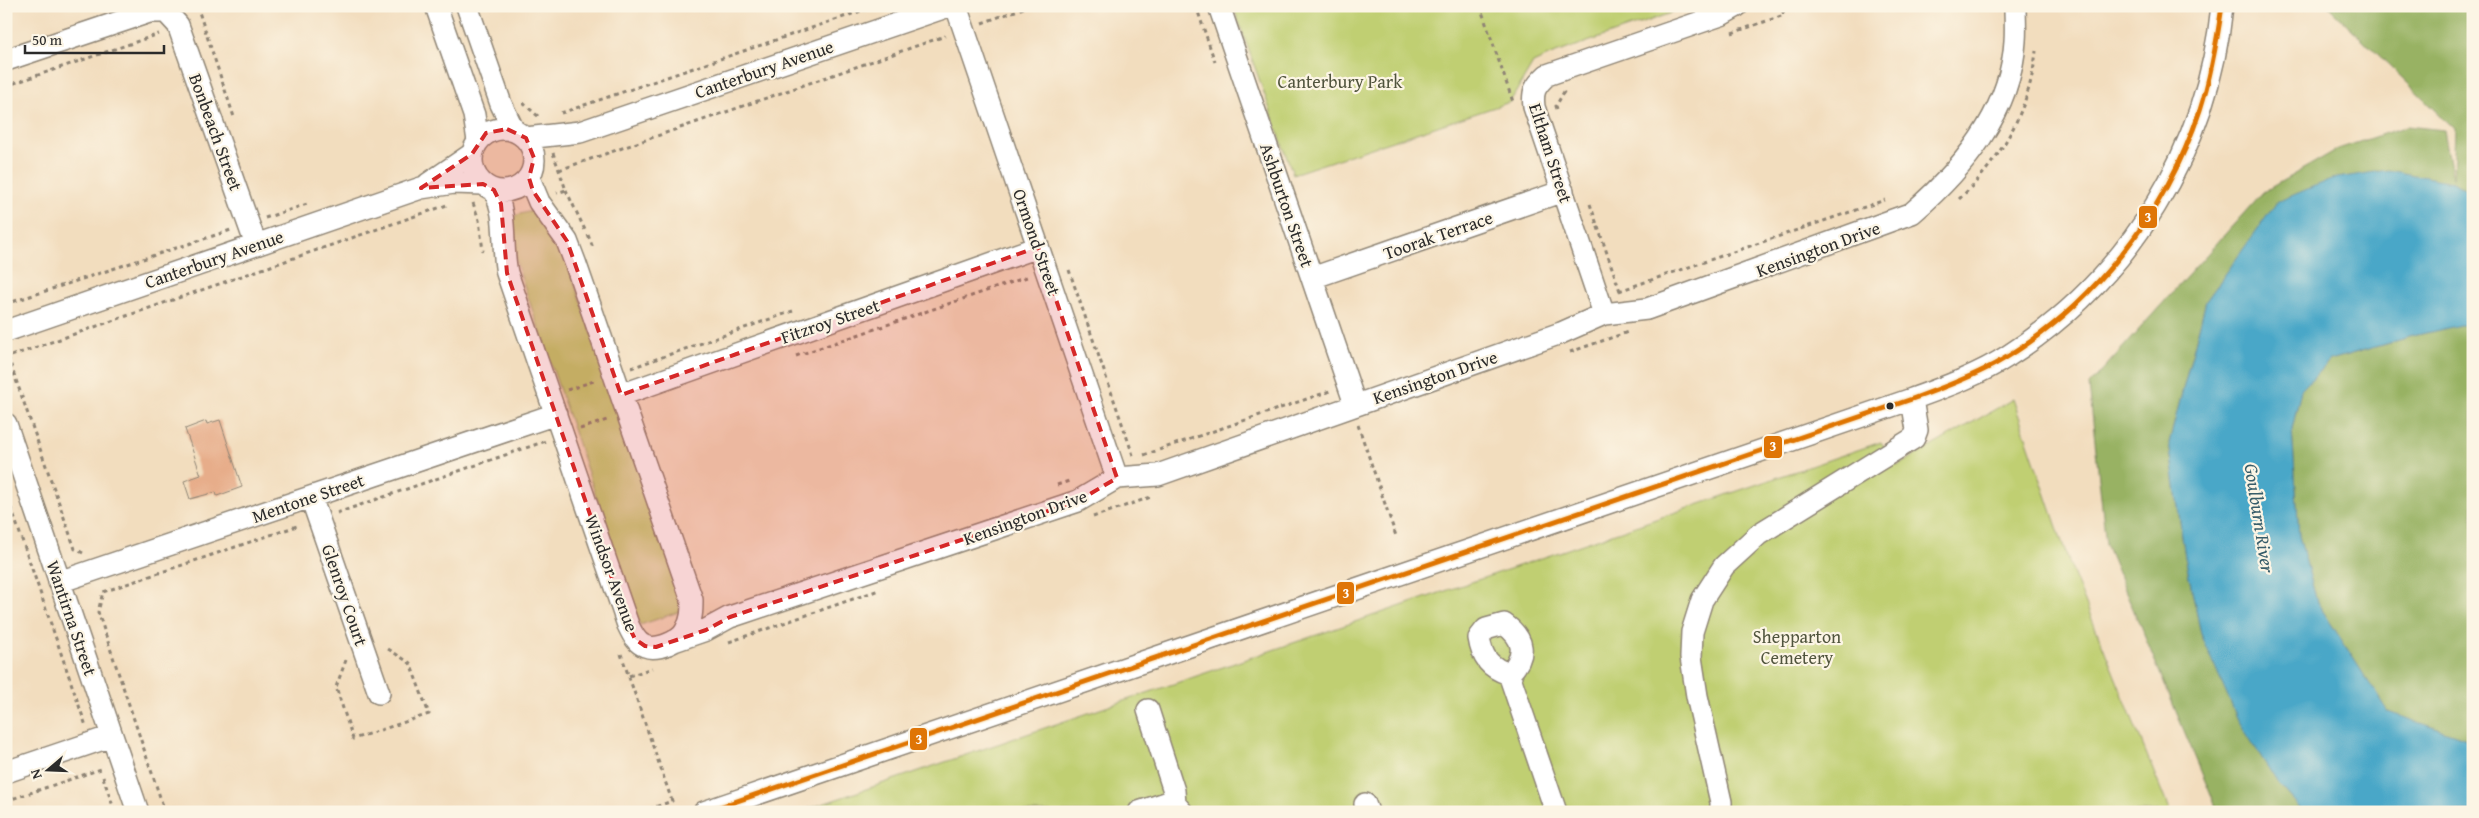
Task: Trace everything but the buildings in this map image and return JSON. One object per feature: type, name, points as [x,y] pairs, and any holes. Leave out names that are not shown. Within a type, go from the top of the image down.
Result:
[{"type":"street","points":[[436,6],[474,115],[475,147],[472,165],[480,186],[511,191],[521,186],[553,153]]},
{"type":"street","points":[[467,6],[500,104],[533,153],[531,174],[538,199],[567,242],[692,600],[692,616],[686,632],[674,641]]},
{"type":"street","name":"Canterbury Avenue","points":[[520,134],[553,153],[580,132],[949,6]]},
{"type":"street","name":"Ormond Street","points":[[956,6],[1115,472]]},
{"type":"street","name":"Ashburton Street","points":[[1218,6],[1352,395]]},
{"type":"street","name":"Eltham Street","points":[[1601,306],[1564,191],[1534,107],[1532,94],[1536,85],[1547,75],[1721,15],[1737,6]]},
{"type":"street","name":"Kensington Drive","points":[[674,641],[706,630],[730,617],[1078,501],[1115,472],[1158,474],[1352,395],[1586,324],[1601,306],[1646,310],[1912,214],[1944,185],[1971,154],[1995,116],[2007,82],[2015,42],[2015,6]]},
{"type":"street","points":[[704,812],[1948,387],[1991,366],[2039,334],[2095,284],[2154,210],[2196,128],[2210,81],[2219,36],[2222,6]]},
{"type":"street","name":"Bonbeach Street","points":[[6,60],[149,12],[166,12],[178,25],[256,245]]},
{"type":"street","points":[[475,147],[486,134],[496,130],[520,134]]},
{"type":"street","name":"Canterbury Avenue","points":[[421,188],[475,147]]},
{"type":"street","name":"Canterbury Avenue","points":[[6,331],[421,188],[480,186]]},
{"type":"street","name":"Windsor Avenue","points":[[480,186],[502,212],[503,255],[508,272],[635,639],[644,646],[656,647],[674,641]]},
{"type":"street","name":"Toorak Terrace","points":[[1312,278],[1564,191]]},
{"type":"street","name":"Fitzroy Street","points":[[624,404],[641,388],[1038,247]]},
{"type":"street","points":[[1721,812],[1721,802],[1697,696],[1691,657],[1692,632],[1702,600],[1724,566],[1759,534],[1914,438],[1917,430],[1912,399]]},
{"type":"street","name":"Mentone Street","points":[[60,582],[311,497],[553,405]]},
{"type":"street","name":"Wantirna Street","points":[[6,424],[138,812]]},
{"type":"street","name":"Glenroy Court","points":[[311,497],[379,693]]},
{"type":"street","points":[[692,600],[710,615],[730,617]]},
{"type":"street","points":[[1509,674],[1556,812]]},
{"type":"street","points":[[1148,710],[1179,808]]},
{"type":"street","points":[[6,772],[112,736]]},
{"type":"street","points":[[1138,812],[1166,803],[1179,808]]},
{"type":"path","points":[[197,6],[236,126]]},
{"type":"path","points":[[560,113],[876,6]]},
{"type":"path","points":[[553,153],[964,29],[1029,6]]},
{"type":"path","points":[[1730,34],[1784,15],[1781,6]]},
{"type":"path","points":[[6,86],[161,33],[164,42]]},
{"type":"path","points":[[1559,115],[1556,106],[1565,90],[1574,87]]},
{"type":"path","points":[[500,104],[516,96],[541,119],[566,190],[596,257]]},
{"type":"path","points":[[480,186],[479,220],[502,212]]},
{"type":"path","points":[[538,199],[566,190]]},
{"type":"path","points":[[1588,198],[1620,291]]},
{"type":"path","points":[[1601,306],[1620,291],[1886,199]]},
{"type":"path","points":[[165,812],[98,612],[103,592],[90,557],[74,549],[7,357],[452,204]]},
{"type":"path","points":[[264,208],[267,218]]},
{"type":"path","points":[[229,220],[232,229]]},
{"type":"path","points":[[786,359],[1027,277]]},
{"type":"path","points":[[553,405],[614,374],[800,308]]},
{"type":"path","points":[[631,358],[641,388]]},
{"type":"path","points":[[1115,472],[1352,395]]},
{"type":"path","points":[[103,592],[564,435],[624,404]]},
{"type":"path","points":[[1358,425],[1396,536]]},
{"type":"path","points":[[1048,488],[1076,479]]},
{"type":"path","points":[[6,493],[92,742],[114,812]]},
{"type":"path","points":[[6,801],[101,769]]},
{"type":"highlighted area","points":[[507,129],[526,138],[534,158],[529,178],[533,191],[567,241],[621,395],[1038,247],[1117,478],[1078,501],[730,617],[706,630],[656,647],[645,646],[635,639],[628,625],[507,273],[501,204],[494,190],[483,184],[421,188],[472,154],[486,133]]},
{"type":"green space","name":"Canterbury Park","points":[[1233,6],[1691,6],[1553,54],[1533,63],[1510,102],[1293,174]]},
{"type":"green space","points":[[2328,6],[2473,6],[2473,195],[2453,182],[2278,202],[2206,301],[2169,443],[2185,557],[2201,634],[2277,782],[2304,812],[2218,812],[2106,544],[2089,385],[2263,192],[2338,149],[2407,126],[2444,130],[2453,179],[2455,129]]},
{"type":"green space","points":[[535,210],[562,247],[687,609],[640,625],[516,262],[513,216]]},
{"type":"green space","points":[[2461,324],[2473,326],[2473,741],[2388,713],[2317,602],[2299,536],[2292,429],[2301,390],[2330,360]]},
{"type":"green space","name":"Shepparton Cemetery","points":[[2013,399],[2070,565],[2170,812],[799,812],[1881,442],[1897,466]]},
{"type":"water","name":"Goulburn River","points":[[2387,170],[2453,182],[2473,195],[2473,326],[2461,325],[2413,336],[2330,360],[2301,390],[2292,429],[2299,536],[2317,602],[2388,712],[2473,741],[2473,812],[2304,812],[2277,782],[2238,720],[2201,634],[2185,557],[2169,443],[2206,301],[2277,202],[2331,179]]},
{"type":"transit line","name":"3","points":[[705,812],[1912,399],[1954,383],[1995,364],[2030,342],[2063,316],[2093,287],[2121,255],[2146,221],[2167,186],[2200,110],[2213,58],[2222,6]]}]
